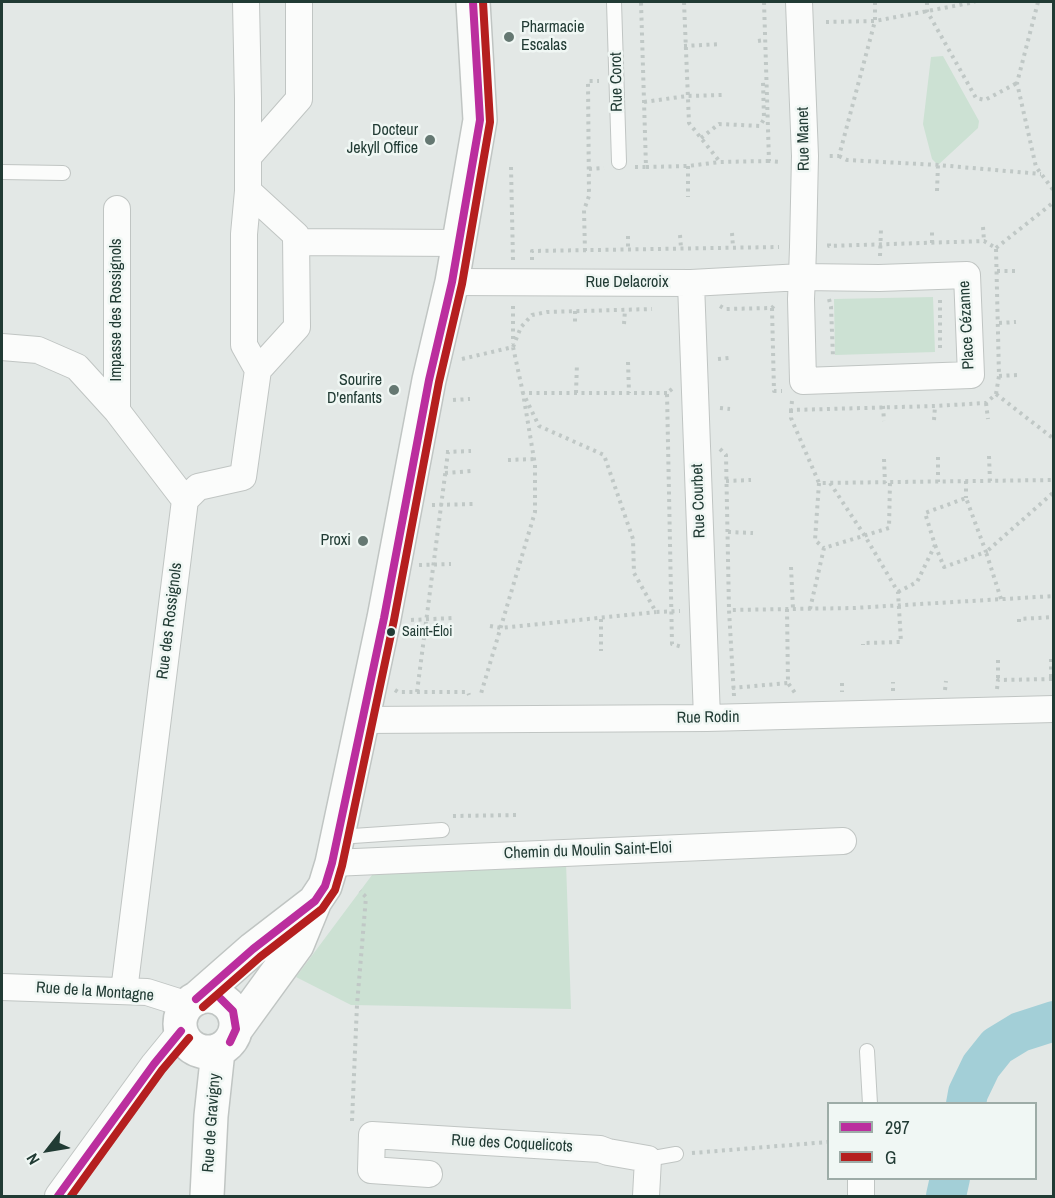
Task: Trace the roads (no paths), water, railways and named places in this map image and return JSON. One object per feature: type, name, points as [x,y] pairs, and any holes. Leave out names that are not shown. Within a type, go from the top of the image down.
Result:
[{"type":"street","points":[[246,2],[248,191],[244,234],[244,345],[258,370]]},
{"type":"street","points":[[248,157],[299,99],[299,2]]},
{"type":"street","name":"Rue de Gravigny","points":[[207,1197],[211,1116],[227,1040],[297,945],[315,901],[325,886],[335,850],[384,618],[429,380],[452,282],[480,120],[473,2]]},
{"type":"street","name":"Rue Manet","points":[[799,2],[805,156],[802,277]]},
{"type":"street","points":[[2,347],[38,350],[77,367],[117,411],[185,500],[198,487],[243,477],[258,370],[297,327],[296,235],[248,191]]},
{"type":"street","name":"Impasse des Rossignols","points":[[117,209],[117,411]]},
{"type":"street","points":[[296,242],[459,243]]},
{"type":"street","name":"Place Cézanne","points":[[968,275],[971,375],[803,381],[802,277],[879,278],[968,275]]},
{"type":"street","name":"Rue Delacroix","points":[[452,282],[692,283],[802,277]]},
{"type":"street","name":"Rue Courbet","points":[[692,283],[706,406],[703,611],[706,706]]},
{"type":"street","name":"Rue des Rossignols","points":[[124,991],[185,500]]},
{"type":"street","name":"Rue Rodin","points":[[362,720],[706,706],[735,717],[1053,709]]},
{"type":"street","name":"Chemin du Moulin Saint-Eloi","points":[[335,850],[843,841]]},
{"type":"street","name":"Rue de Gravigny","points":[[188,1011],[253,949],[315,901]]},
{"type":"street","name":"Rue de la Montagne","points":[[2,987],[147,992],[188,1011]]},
{"type":"street","points":[[58,1197],[154,1064],[188,1011],[204,996],[221,999],[234,1011],[227,1040],[200,1051],[192,1046],[185,1040],[188,1011]]},
{"type":"street","points":[[429,1186],[371,1170],[372,1135],[430,1140]]},
{"type":"street","name":"Rue des Coquelicots","points":[[429,1186],[430,1140],[600,1149],[648,1159]]},
{"type":"street","points":[[646,1197],[648,1159]]},
{"type":"street","points":[[861,1180],[861,1197]]},
{"type":"lane","name":"Rue Corot","points":[[615,2],[619,162]]},
{"type":"lane","points":[[2,172],[63,173]]},
{"type":"lane","points":[[335,850],[442,830]]},
{"type":"lane","points":[[867,1051],[870,1102]]},
{"type":"lane","points":[[648,1159],[676,1154]]},
{"type":"waterway","points":[[966,1102],[968,1093],[981,1066],[997,1046],[1020,1032],[1054,1021]]},
{"type":"waterway","points":[[946,1196],[950,1180]]},
{"type":"place","name":"Pharmacie Escalas","points":[[509,37]]},
{"type":"place","name":"Docteur Jekyll Office","points":[[430,140]]},
{"type":"place","name":"Sourire D'enfants","points":[[394,390]]},
{"type":"place","name":"Proxi","points":[[363,541]]},
{"type":"place","name":"Saint-Éloi","points":[[391,632]]}]
